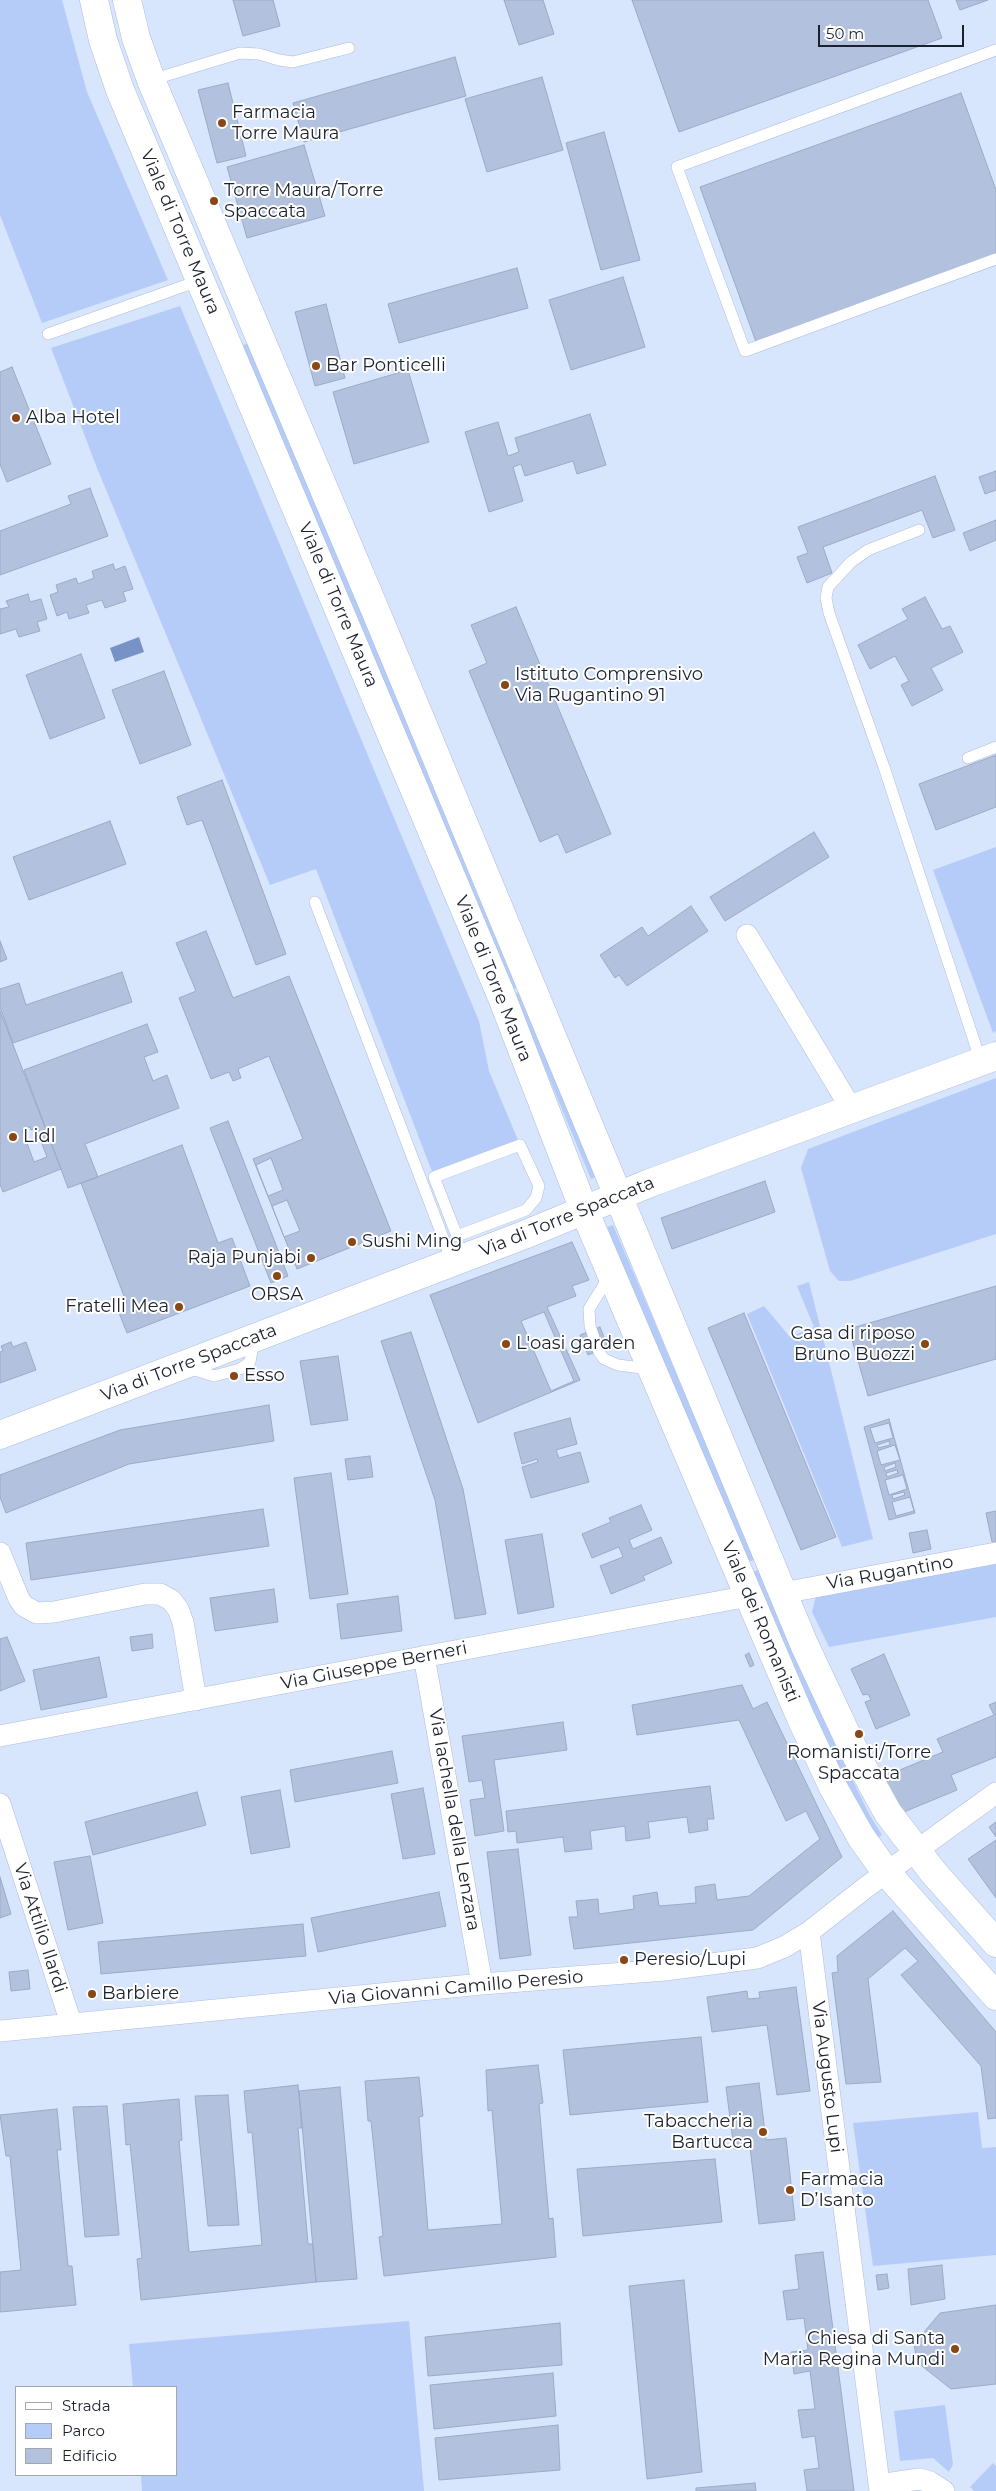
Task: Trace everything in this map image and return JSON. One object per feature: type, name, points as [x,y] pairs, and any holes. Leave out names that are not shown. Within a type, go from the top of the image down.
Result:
[{"type":"street","name":"Viale di Torre Maura","points":[[94,0],[114,73],[501,996],[584,1210]]},
{"type":"street","name":"Viale di Torre Maura","points":[[127,0],[136,38],[152,80],[380,621],[618,1196]]},
{"type":"street","points":[[747,935],[852,1110]]},
{"type":"street","name":"Via di Torre Spaccata","points":[[0,1435],[618,1196],[989,1059]]},
{"type":"street","name":"Viale dei Romanisti","points":[[618,1196],[812,1662],[868,1780],[888,1813],[916,1851],[996,1943]]},
{"type":"street","name":"Viale dei Romanisti","points":[[584,1210],[777,1665],[833,1787],[860,1837],[886,1872],[996,1996]]},
{"type":"street","points":[[0,1553],[19,1599],[24,1606],[36,1613],[54,1612],[145,1594],[160,1594],[171,1600],[178,1609],[183,1622],[196,1700]]},
{"type":"street","name":"Via Rugantino","points":[[783,1592],[996,1553]]},
{"type":"street","name":"Via Giuseppe Berneri","points":[[0,1736],[749,1596]]},
{"type":"street","name":"Via Iachella della Lenzara","points":[[424,1656],[482,1984]]},
{"type":"street","name":"Via Giovanni Camillo Peresio","points":[[0,2031],[482,1984],[665,1970],[747,1960],[775,1951],[809,1932],[886,1872],[996,1793]]},
{"type":"street","name":"Via Attilio Ilardi","points":[[0,1804],[71,2023]]},
{"type":"street","name":"Via Augusto Lupi","points":[[809,1932],[880,2488]]},
{"type":"street","points":[[880,2488],[924,2480],[944,2491]]},
{"type":"lane","points":[[152,80],[240,53],[259,54],[294,62],[349,48]]},
{"type":"lane","points":[[996,50],[677,167],[745,351],[996,259]]},
{"type":"lane","points":[[48,334],[200,280]]},
{"type":"lane","points":[[919,530],[868,550],[850,562],[828,587],[826,598],[829,613],[989,1059]]},
{"type":"lane","points":[[968,758],[996,748]]},
{"type":"lane","points":[[315,902],[452,1261]]},
{"type":"lane","points":[[520,1145],[539,1186],[536,1198],[526,1210],[457,1236],[434,1177],[520,1145]]},
{"type":"lane","points":[[611,1274],[589,1309],[590,1326],[599,1352],[604,1359],[618,1365],[652,1369]]},
{"type":"green space","points":[[0,0],[62,0],[87,92],[168,280],[42,323],[0,215]]},
{"type":"green space","points":[[180,306],[479,1021],[489,1071],[520,1145],[434,1177],[316,869],[270,885],[97,468],[51,348]]},
{"type":"green space","points":[[249,343],[519,987],[512,990],[241,346]]},
{"type":"green space","points":[[996,847],[996,1031],[993,1033],[933,870]]},
{"type":"green space","points":[[521,991],[598,1176],[591,1179],[514,994]]},
{"type":"green space","points":[[996,1078],[996,1234],[850,1281],[839,1281],[830,1271],[801,1168],[808,1149]]},
{"type":"green space","points":[[613,1225],[755,1560],[747,1562],[607,1227]]},
{"type":"green space","points":[[809,1282],[873,1539],[842,1547],[747,1314],[764,1306],[790,1337],[814,1327],[797,1286]]},
{"type":"green space","points":[[996,1563],[996,1617],[829,1647],[812,1612],[816,1596]]},
{"type":"green space","points":[[758,1570],[834,1742],[869,1814],[882,1835],[876,1840],[844,1784],[752,1572]]},
{"type":"green space","points":[[978,2112],[982,2148],[996,2147],[996,2255],[873,2266],[853,2123]]},
{"type":"green space","points":[[409,2321],[424,2491],[142,2491],[141,2476],[178,2476],[178,2386],[133,2386],[129,2344]]},
{"type":"green space","points":[[945,2405],[953,2464],[949,2472],[933,2458],[900,2461],[894,2411]]},
{"type":"green space","points":[[993,2463],[996,2466],[996,2491],[974,2491],[970,2487]]},
{"type":"shaded area","points":[[139,637],[144,652],[115,662],[110,648]]},
{"type":"building","points":[[233,0],[273,0],[280,26],[243,36]]},
{"type":"building","points":[[504,0],[543,0],[554,34],[519,45]]},
{"type":"building","points":[[632,0],[928,0],[942,38],[679,132]]},
{"type":"building","points":[[956,0],[988,0],[960,10]]},
{"type":"building","points":[[455,57],[466,96],[304,142],[293,103]]},
{"type":"building","points":[[542,77],[563,150],[487,172],[465,99]]},
{"type":"building","name":"Farmacia Torre Maura","points":[[228,83],[246,156],[217,163],[198,90]]},
{"type":"building","points":[[961,93],[996,190],[996,255],[756,342],[700,187]]},
{"type":"building","points":[[604,132],[640,260],[601,270],[566,143]]},
{"type":"building","points":[[304,145],[325,216],[247,238],[227,167]]},
{"type":"building","points":[[517,268],[528,308],[399,343],[388,304]]},
{"type":"building","points":[[623,277],[645,347],[571,370],[549,300]]},
{"type":"building","points":[[326,304],[345,378],[315,386],[295,312]]},
{"type":"building","name":"Alba Hotel","points":[[12,367],[51,464],[7,482],[0,464],[0,372]]},
{"type":"building","points":[[408,370],[429,442],[354,464],[333,392]]},
{"type":"building","points":[[590,414],[606,465],[577,474],[573,461],[525,476],[521,464],[513,467],[523,501],[489,512],[465,432],[498,422],[508,456],[519,452],[515,438]]},
{"type":"building","points":[[996,471],[996,490],[985,494],[979,477]]},
{"type":"building","points":[[935,476],[955,530],[933,538],[922,510],[823,547],[832,573],[807,583],[797,557],[808,553],[798,527]]},
{"type":"building","points":[[90,488],[108,536],[0,575],[0,531],[71,504],[68,496]]},
{"type":"building","points":[[996,520],[996,540],[970,551],[963,533]]},
{"type":"building","points":[[113,564],[115,570],[125,566],[133,589],[123,592],[126,601],[105,608],[102,600],[86,605],[89,613],[69,619],[67,612],[57,616],[50,595],[58,592],[56,585],[76,578],[78,584],[94,578],[92,571]]},
{"type":"building","points":[[28,594],[30,602],[41,599],[47,619],[37,622],[40,631],[19,637],[16,629],[0,634],[0,609],[9,607],[6,601]]},
{"type":"building","points":[[925,597],[942,629],[950,626],[963,652],[931,668],[943,690],[912,706],[901,685],[909,681],[895,656],[870,669],[858,645],[908,619],[902,609]]},
{"type":"building","points":[[516,607],[611,834],[566,853],[558,834],[540,842],[469,671],[487,663],[471,625]]},
{"type":"building","points":[[81,654],[105,718],[50,739],[26,675]]},
{"type":"building","points":[[164,671],[191,745],[140,764],[112,690]]},
{"type":"building","points":[[996,755],[996,807],[936,830],[919,784]]},
{"type":"building","points":[[222,780],[286,954],[256,965],[202,820],[187,825],[177,797]]},
{"type":"building","points":[[110,821],[126,864],[29,900],[13,857]]},
{"type":"building","points":[[814,832],[829,857],[725,921],[710,897]]},
{"type":"building","points":[[691,906],[708,931],[627,986],[619,975],[615,978],[600,955],[642,927],[648,936]]},
{"type":"building","points":[[206,931],[233,998],[289,976],[391,1231],[297,1269],[253,1159],[303,1139],[269,1056],[238,1069],[241,1078],[233,1081],[229,1072],[211,1079],[179,998],[196,991],[176,943]]},
{"type":"building","points":[[0,941],[7,959],[0,962]]},
{"type":"building","points":[[122,972],[132,1002],[13,1043],[0,1007],[0,989],[19,983],[26,1005]]},
{"type":"building","points":[[0,1011],[61,1169],[3,1192],[0,1184]]},
{"type":"building","points":[[147,1024],[158,1052],[144,1057],[153,1081],[167,1075],[179,1108],[85,1144],[98,1177],[68,1188],[24,1070]]},
{"type":"building","points":[[228,1121],[288,1276],[271,1283],[210,1128]]},
{"type":"building","points":[[30,1127],[31,1130],[36,1128],[47,1157],[34,1162],[22,1130]]},
{"type":"building","points":[[182,1145],[218,1243],[232,1238],[250,1286],[127,1333],[117,1308],[127,1304],[81,1183]]},
{"type":"building","points":[[271,1158],[283,1190],[268,1196],[256,1165]]},
{"type":"building","points":[[765,1181],[775,1212],[672,1249],[661,1218]]},
{"type":"building","points":[[287,1200],[300,1231],[284,1237],[272,1206]]},
{"type":"building","name":"L'oasi garden","points":[[572,1242],[589,1280],[572,1286],[576,1296],[547,1307],[580,1380],[478,1423],[430,1295]]},
{"type":"building","name":"Casa di riposo Bruno Buozzi","points":[[996,1286],[996,1359],[868,1396],[849,1329]]},
{"type":"building","points":[[544,1312],[574,1381],[551,1391],[521,1321]]},
{"type":"building","points":[[744,1313],[836,1537],[801,1550],[708,1328]]},
{"type":"building","points":[[600,1327],[608,1347],[588,1355],[580,1335]]},
{"type":"building","points":[[411,1332],[463,1489],[486,1614],[455,1619],[435,1500],[381,1341]]},
{"type":"building","points":[[11,1342],[13,1347],[26,1342],[36,1370],[0,1383],[0,1352],[3,1351],[1,1346]]},
{"type":"building","points":[[338,1356],[348,1420],[311,1425],[300,1361]]},
{"type":"building","points":[[269,1405],[274,1441],[129,1464],[6,1513],[0,1497],[0,1475],[120,1430]]},
{"type":"building","points":[[570,1418],[577,1444],[556,1450],[559,1458],[580,1452],[589,1482],[531,1498],[522,1467],[538,1462],[537,1459],[522,1464],[514,1433]]},
{"type":"building","points":[[889,1419],[915,1513],[889,1520],[864,1427]]},
{"type":"building","points":[[889,1423],[893,1438],[875,1443],[870,1428]]},
{"type":"building","points":[[889,1441],[890,1445],[878,1448],[877,1445]]},
{"type":"building","points":[[895,1445],[900,1460],[881,1465],[877,1451]]},
{"type":"building","points":[[370,1456],[373,1477],[348,1480],[345,1459]]},
{"type":"building","points":[[895,1463],[896,1467],[885,1471],[884,1467]]},
{"type":"building","points":[[897,1470],[898,1473],[887,1477],[886,1473]]},
{"type":"building","points":[[331,1473],[348,1594],[310,1599],[294,1478]]},
{"type":"building","points":[[903,1475],[907,1489],[889,1495],[885,1480]]},
{"type":"building","points":[[904,1492],[905,1495],[893,1499],[892,1495]]},
{"type":"building","points":[[910,1497],[914,1511],[896,1516],[892,1502]]},
{"type":"building","points":[[641,1505],[652,1530],[629,1540],[633,1549],[661,1537],[672,1563],[643,1576],[645,1580],[611,1594],[600,1566],[623,1557],[619,1547],[592,1558],[582,1534],[611,1522],[609,1518]]},
{"type":"building","points":[[263,1509],[269,1546],[31,1580],[26,1543]]},
{"type":"building","points":[[996,1511],[996,1541],[992,1542],[986,1513]]},
{"type":"building","points":[[927,1530],[931,1549],[913,1553],[909,1533]]},
{"type":"building","points":[[542,1534],[554,1607],[518,1614],[505,1540]]},
{"type":"building","points":[[274,1589],[278,1622],[215,1631],[210,1598]]},
{"type":"building","points":[[398,1596],[402,1631],[341,1639],[337,1604]]},
{"type":"building","points":[[152,1634],[153,1648],[132,1651],[130,1637]]},
{"type":"building","points":[[7,1637],[25,1681],[0,1691],[0,1639]]},
{"type":"building","points":[[749,1653],[754,1665],[750,1667],[745,1655]]},
{"type":"building","points":[[884,1654],[910,1715],[876,1729],[865,1702],[871,1700],[868,1694],[863,1695],[851,1669]]},
{"type":"building","points":[[99,1657],[107,1697],[41,1710],[33,1670]]},
{"type":"building","points":[[742,1685],[753,1709],[767,1702],[842,1857],[753,1930],[574,1949],[569,1917],[578,1917],[576,1901],[598,1899],[599,1914],[634,1909],[633,1896],[657,1892],[659,1906],[696,1903],[695,1887],[715,1884],[717,1900],[749,1896],[820,1839],[806,1811],[786,1821],[739,1720],[637,1735],[632,1705]]},
{"type":"building","points":[[996,1702],[996,1757],[951,1775],[957,1790],[899,1814],[883,1777],[943,1752],[937,1739],[994,1715],[989,1705]]},
{"type":"building","points":[[563,1722],[567,1750],[494,1760],[504,1831],[475,1836],[470,1800],[485,1798],[482,1780],[469,1782],[462,1736]]},
{"type":"building","points":[[392,1751],[398,1783],[295,1802],[290,1770]]},
{"type":"building","points":[[710,1786],[714,1819],[707,1819],[708,1830],[689,1833],[687,1817],[648,1822],[650,1838],[626,1841],[625,1826],[590,1831],[592,1849],[565,1852],[563,1837],[517,1843],[516,1831],[508,1832],[506,1811]]},
{"type":"building","points":[[423,1788],[435,1854],[403,1859],[391,1794]]},
{"type":"building","points":[[280,1790],[290,1847],[251,1854],[241,1797]]},
{"type":"building","points":[[197,1792],[206,1825],[93,1855],[85,1822]]},
{"type":"building","points":[[996,1822],[996,1837],[989,1827]]},
{"type":"building","points":[[996,1840],[996,1898],[968,1859]]},
{"type":"building","points":[[518,1849],[531,1955],[500,1959],[487,1852]]},
{"type":"building","points":[[90,1856],[103,1923],[68,1930],[54,1862]]},
{"type":"building","points":[[0,1877],[11,1914],[0,1918]]},
{"type":"building","points":[[439,1892],[446,1926],[318,1952],[311,1918]]},
{"type":"building","points":[[893,1911],[996,2032],[996,2118],[988,2119],[981,2066],[901,1975],[918,1961],[905,1948],[868,1979],[881,2082],[846,2084],[832,1973],[838,1972],[837,1956]]},
{"type":"building","points":[[303,1924],[306,1956],[101,1974],[98,1942]]},
{"type":"building","points":[[28,1970],[30,1989],[11,1991],[9,1972]]},
{"type":"building","points":[[796,1987],[810,2091],[777,2095],[767,2025],[712,2032],[707,1997],[747,1991],[748,1999],[760,1998],[759,1992]]},
{"type":"building","points":[[701,2037],[708,2102],[570,2115],[563,2050]]},
{"type":"building","points":[[538,2065],[543,2103],[539,2104],[549,2219],[553,2218],[556,2257],[384,2276],[379,2237],[383,2236],[371,2121],[368,2121],[365,2081],[419,2077],[423,2116],[419,2117],[428,2230],[502,2224],[492,2110],[488,2111],[486,2070]]},
{"type":"building","points":[[759,2083],[766,2140],[786,2138],[795,2220],[759,2224],[750,2147],[734,2149],[726,2087]]},
{"type":"building","points":[[298,2085],[302,2128],[298,2128],[308,2244],[313,2244],[316,2282],[141,2300],[137,2259],[142,2258],[130,2144],[126,2145],[123,2104],[179,2099],[182,2140],[179,2141],[189,2252],[262,2245],[252,2132],[248,2133],[244,2091]]},
{"type":"building","points":[[340,2087],[357,2279],[316,2282],[299,2091]]},
{"type":"building","points":[[228,2095],[239,2225],[208,2226],[195,2096]]},
{"type":"building","points":[[107,2106],[119,2235],[85,2237],[73,2107]]},
{"type":"building","points":[[57,2109],[61,2150],[57,2150],[68,2266],[72,2266],[76,2305],[0,2312],[0,2272],[21,2270],[10,2156],[6,2156],[0,2115]]},
{"type":"building","points":[[715,2159],[722,2222],[583,2236],[577,2169]]},
{"type":"building","points":[[823,2252],[854,2491],[807,2491],[804,2470],[819,2468],[815,2436],[802,2438],[798,2410],[815,2409],[810,2371],[794,2374],[791,2352],[808,2350],[804,2318],[787,2320],[783,2291],[799,2289],[795,2255]]},
{"type":"building","points":[[942,2265],[945,2299],[911,2305],[908,2269]]},
{"type":"building","points":[[887,2274],[889,2288],[878,2290],[876,2275]]},
{"type":"building","points":[[684,2280],[702,2472],[647,2479],[629,2286]]},
{"type":"building","name":"Chiesa di Santa Maria Regina Mundi","points":[[996,2305],[996,2384],[951,2389],[917,2362],[914,2344],[940,2313]]},
{"type":"building","points":[[560,2323],[562,2365],[428,2376],[425,2337]]},
{"type":"building","points":[[553,2373],[556,2416],[434,2429],[430,2385]]},
{"type":"building","points":[[558,2425],[560,2470],[439,2480],[435,2438]]},
{"type":"building","points":[[755,2483],[756,2491],[696,2491],[696,2488]]},
{"type":"place","name":"Farmacia Torre Maura","points":[[222,123]]},
{"type":"place","name":"Torre Maura/Torre Spaccata","points":[[214,201]]},
{"type":"place","name":"Bar Ponticelli","points":[[316,366]]},
{"type":"place","name":"Alba Hotel","points":[[16,418]]},
{"type":"place","name":"Istituto Comprensivo Via Rugantino 91","points":[[505,685]]},
{"type":"place","name":"Lidl","points":[[13,1137]]},
{"type":"place","name":"Sushi Ming","points":[[352,1242]]},
{"type":"place","name":"Raja Punjabi","points":[[311,1258]]},
{"type":"place","name":"ORSA","points":[[277,1276]]},
{"type":"place","name":"Fratelli Mea","points":[[179,1307]]},
{"type":"place","name":"L'oasi garden","points":[[506,1344]]},
{"type":"place","name":"Casa di riposo Bruno Buozzi","points":[[925,1344]]},
{"type":"place","name":"Esso","points":[[234,1376]]},
{"type":"place","name":"Romanisti/Torre Spaccata","points":[[859,1734]]},
{"type":"place","name":"Peresio/Lupi","points":[[624,1960]]},
{"type":"place","name":"Barbiere","points":[[92,1994]]},
{"type":"place","name":"Tabaccheria Bartucca","points":[[763,2132]]},
{"type":"place","name":"Farmacia D’Isanto","points":[[790,2190]]},
{"type":"place","name":"Chiesa di Santa Maria Regina Mundi","points":[[955,2349]]}]
